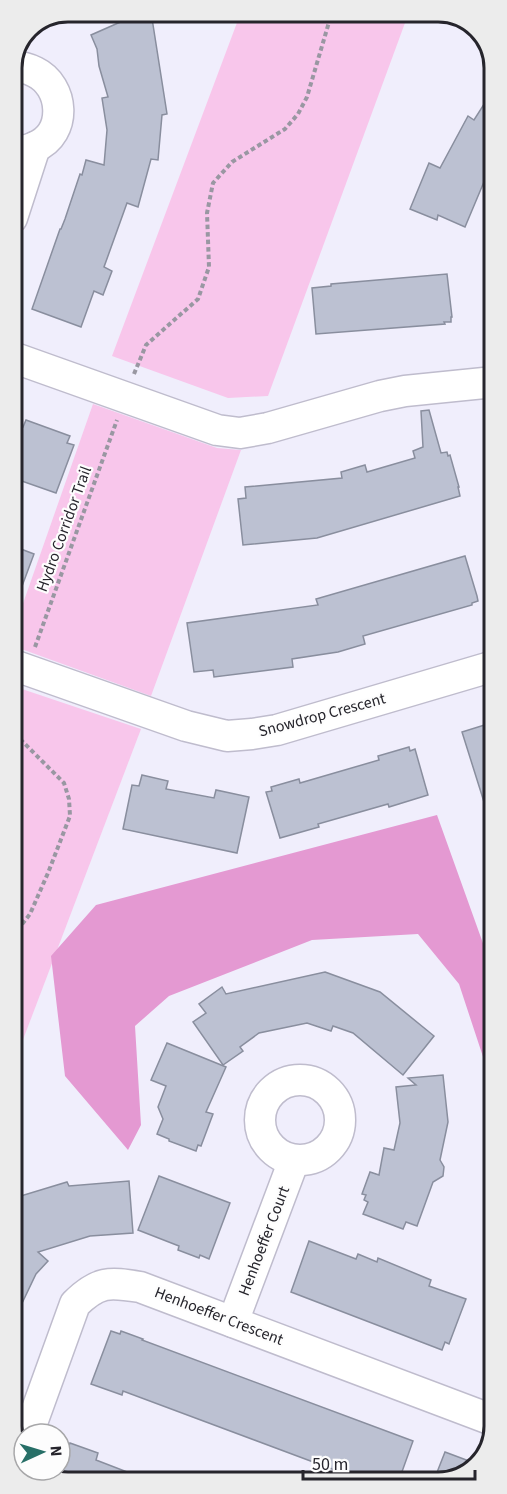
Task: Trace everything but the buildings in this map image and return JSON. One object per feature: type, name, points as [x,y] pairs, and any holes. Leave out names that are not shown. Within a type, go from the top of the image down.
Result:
[{"type":"street","points":[[22,67],[42,75],[54,89],[59,112],[56,126],[47,139],[24,149]]},
{"type":"street","points":[[22,361],[217,430],[240,433],[268,428],[380,396],[405,391],[484,383]]},
{"type":"street","name":"Snowdrop Crescent","points":[[23,669],[186,726],[227,735],[277,730],[484,669]]},
{"type":"street","name":"Henhoeffer Court","points":[[233,1322],[294,1160]]},
{"type":"street","name":"Henhoeffer Crescent","points":[[32,1422],[75,1304],[87,1292],[101,1285],[116,1283],[140,1287],[484,1417]]},
{"type":"path","points":[[132,381],[146,345],[198,299],[209,267],[207,213],[213,183],[232,162],[285,129],[298,114],[307,97],[329,23]]},
{"type":"path","name":"Hydro Corridor Trail","points":[[23,669],[119,414]]},
{"type":"path","name":"Hydro Corridor Trail","points":[[22,741],[64,783],[69,799],[70,816],[30,914],[22,924]]},
{"type":"shaded area","points":[[237,22],[405,23],[268,396],[228,398],[112,356]]},
{"type":"shaded area","points":[[93,404],[217,448],[241,450],[151,696],[22,649],[22,606]]},
{"type":"shaded area","points":[[22,689],[141,729],[22,1042]]},
{"type":"shaded area","points":[[437,815],[484,946],[484,1060],[459,984],[418,934],[312,940],[169,996],[135,1026],[141,1125],[128,1150],[65,1076],[51,956],[96,905]]}]
